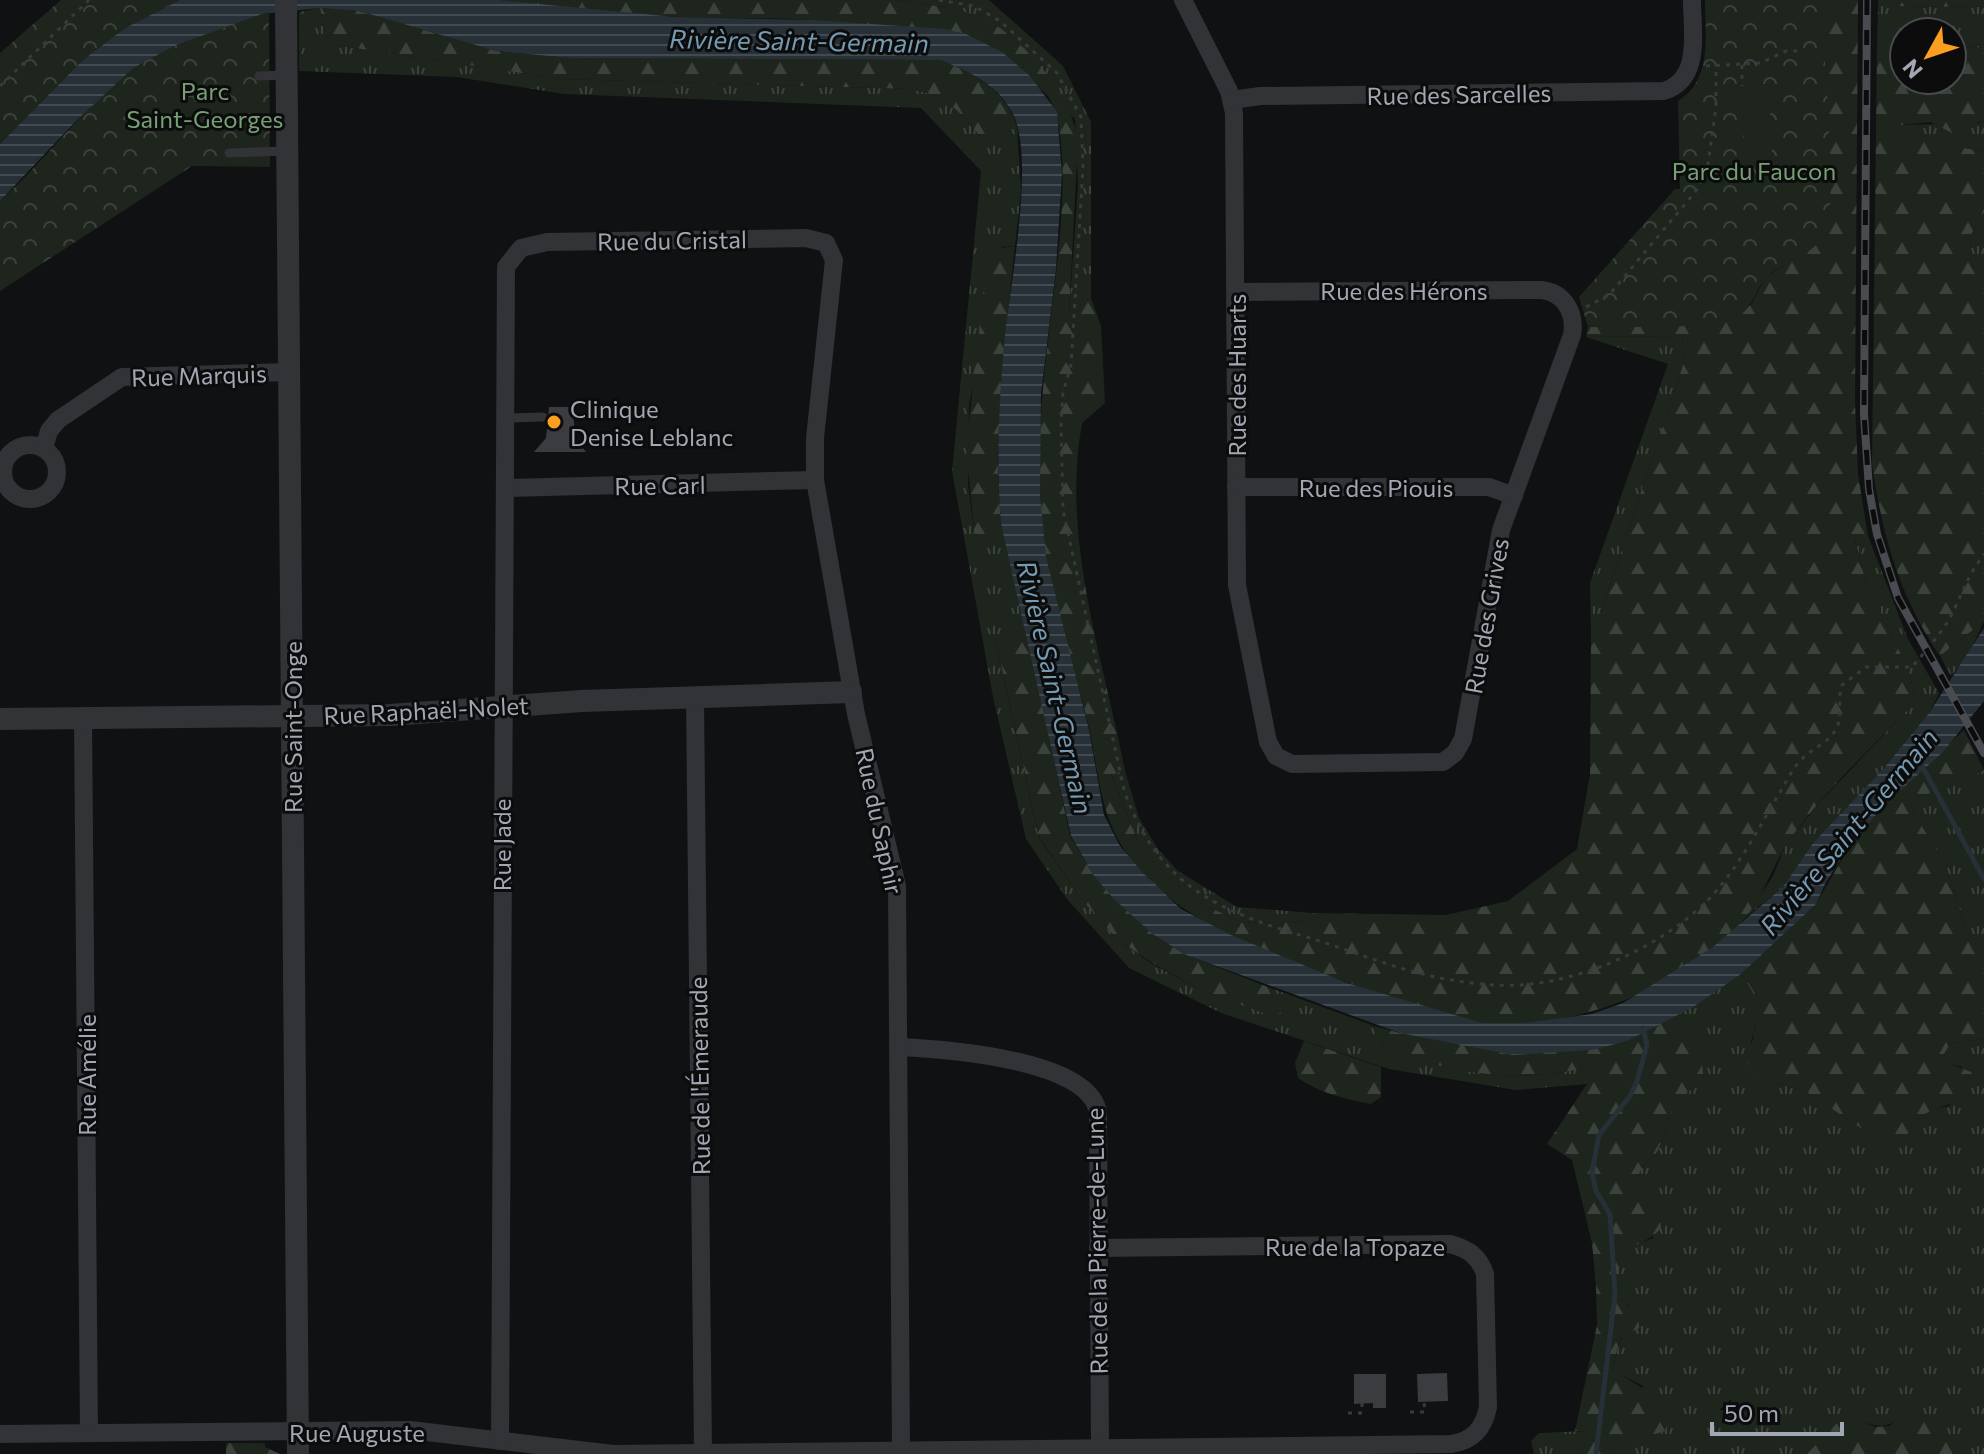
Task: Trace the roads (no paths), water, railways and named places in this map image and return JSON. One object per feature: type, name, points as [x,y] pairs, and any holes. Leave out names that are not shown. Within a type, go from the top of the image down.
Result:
[{"type":"street","name":"Rue Saint-Onge","points":[[286,0],[298,1443]]},
{"type":"street","name":"Rue des Huarts","points":[[1183,0],[1232,100],[1238,596],[1265,733],[1276,756]]},
{"type":"street","name":"Rue des Sarcelles","points":[[1232,100],[1260,96],[1658,92],[1687,74],[1692,0]]},
{"type":"street","name":"Rue du Cristal","points":[[515,252],[547,242],[806,238],[821,240],[830,246]]},
{"type":"street","name":"Rue du Saphir","points":[[830,246],[834,267],[815,438],[815,480],[851,692],[897,886],[901,1450]]},
{"type":"street","name":"Rue Jade","points":[[500,1441],[503,1420],[504,277],[515,252]]},
{"type":"street","name":"Rue des Hérons","points":[[1236,292],[1541,290],[1555,293],[1570,310]]},
{"type":"street","name":"Rue des Grives","points":[[1276,756],[1286,763],[1301,765],[1426,765],[1443,762],[1455,753],[1463,739],[1501,530],[1572,335],[1570,310]]},
{"type":"street","name":"Rue Marquis","points":[[44,448],[49,431],[58,420],[122,377],[289,372]]},
{"type":"street","name":"Rue Carl","points":[[505,488],[815,480]]},
{"type":"street","name":"Rue des Piouis","points":[[1236,487],[1489,487],[1514,496]]},
{"type":"street","name":"Rue Raphaël-Nolet","points":[[0,719],[390,715],[851,692]]},
{"type":"street","name":"Rue de l'Émeraude","points":[[695,699],[703,1453]]},
{"type":"street","name":"Rue Amélie","points":[[83,718],[89,1433]]},
{"type":"street","name":"Rue de la Pierre-de-Lune","points":[[898,1047],[1015,1061],[1075,1081],[1087,1089],[1098,1113],[1100,1447]]},
{"type":"street","name":"Rue de la Topaze","points":[[1098,1248],[1450,1244],[1463,1247],[1477,1258],[1485,1274],[1488,1407],[1476,1433]]},
{"type":"street","name":"Rue Auguste","points":[[0,1434],[89,1433],[298,1443],[410,1430],[591,1454],[1100,1447],[1304,1448],[1451,1444],[1476,1433]]},
{"type":"lane","points":[[259,76],[286,75]]},
{"type":"lane","points":[[229,153],[286,151]]},
{"type":"lane","points":[[505,418],[543,417]]},
{"type":"water","name":"Rivière Saint-Germain","points":[[180,0],[498,0],[675,17],[813,20],[945,29],[966,34],[1002,52],[1030,76],[1057,112],[1062,174],[1056,269],[1041,394],[1040,495],[1046,557],[1089,730],[1104,815],[1120,846],[1181,909],[1231,935],[1347,983],[1482,1023],[1524,1023],[1592,1014],[1623,1003],[1713,947],[1783,887],[1813,843],[1885,767],[1929,713],[1984,628],[1984,701],[1943,752],[1884,805],[1848,849],[1826,882],[1816,904],[1741,974],[1693,1007],[1627,1041],[1592,1050],[1513,1055],[1400,1033],[1186,955],[1154,935],[1115,900],[1094,876],[1071,836],[1001,524],[1000,406],[1022,188],[1022,158],[1019,132],[1012,112],[990,86],[940,60],[570,58],[496,51],[359,11],[320,8],[262,14],[176,45],[133,68],[77,120],[0,201],[0,144],[83,60],[125,28]]},
{"type":"waterway","name":"Rivière Saint-Germain","points":[[1921,764],[1984,879]]},
{"type":"waterway","points":[[1596,1454],[1615,1294],[1610,1214],[1596,1191],[1592,1172],[1599,1135],[1630,1096],[1637,1081],[1647,1045],[1643,1028]]},
{"type":"railway","points":[[1867,0],[1864,414],[1869,489],[1877,534],[1898,598],[1984,753]]},
{"type":"place","name":"Clinique Denise Leblanc","points":[[554,422]]},
{"type":"park label","name":"Parc Saint-Georges","points":[[205,104]]},
{"type":"park label","name":"Parc du Faucon","points":[[1754,170]]}]
